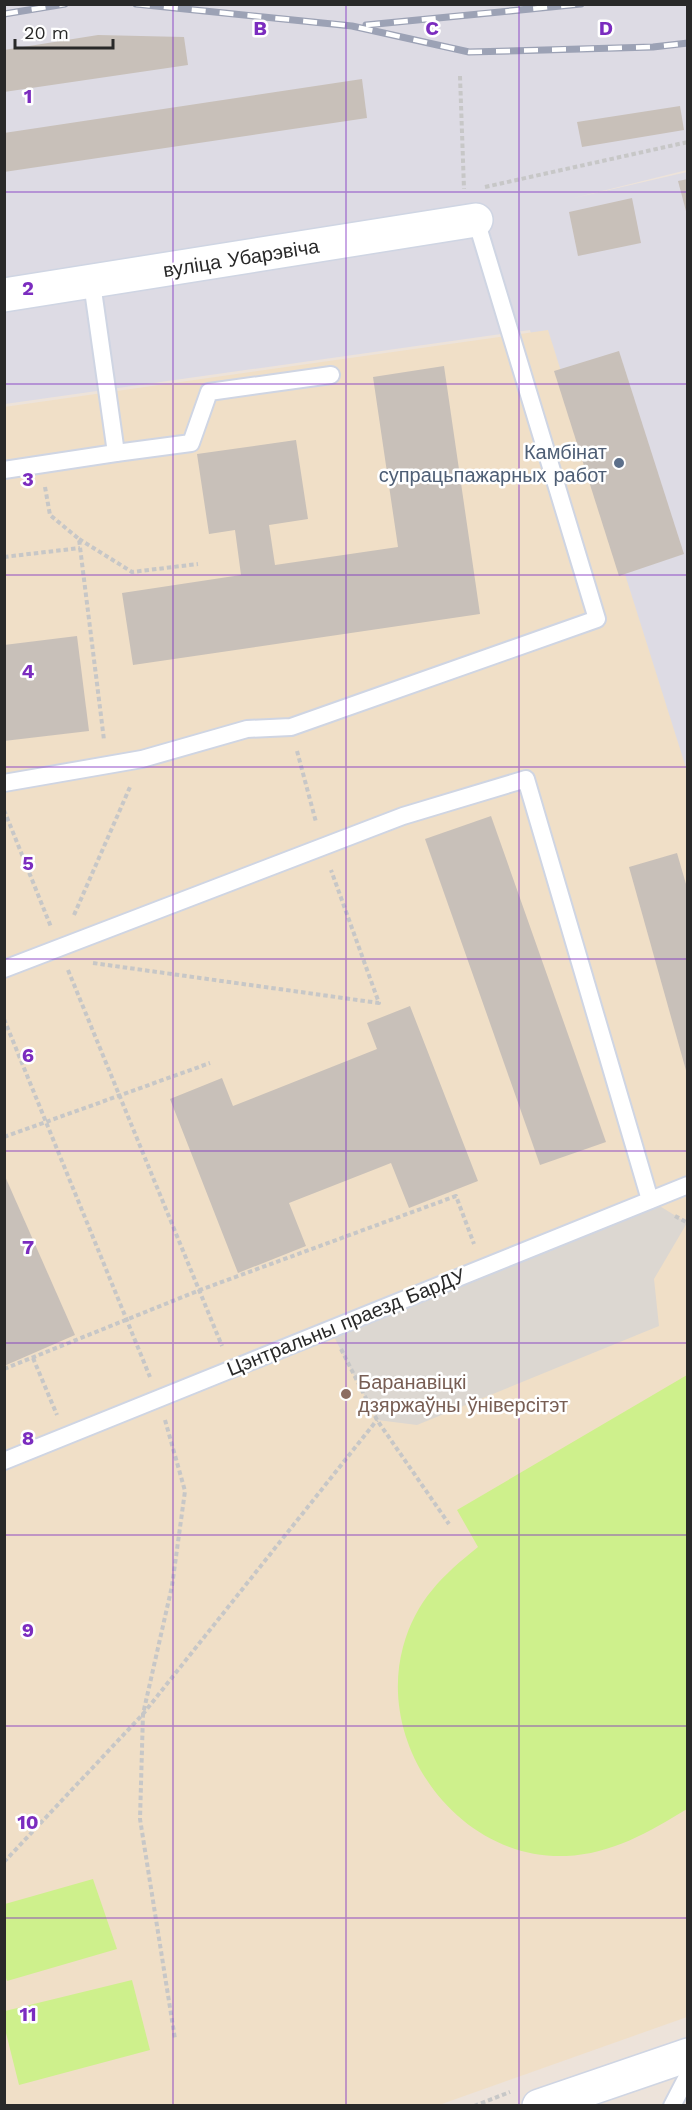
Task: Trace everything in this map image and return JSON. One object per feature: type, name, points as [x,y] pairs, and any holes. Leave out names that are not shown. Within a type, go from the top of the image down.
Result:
[{"type":"street","name":"вуліца Убарэвіча","points":[[4,295],[476,220]]},
{"type":"street","points":[[539,2106],[687,2055]]},
{"type":"lane","points":[[4,783],[142,759],[247,729],[291,727],[597,619],[476,220]]},
{"type":"lane","points":[[92,282],[116,453]]},
{"type":"lane","points":[[4,470],[190,443],[209,392],[331,375]]},
{"type":"lane","points":[[4,969],[403,816],[526,778],[650,1200]]},
{"type":"lane","name":"Цэнтральны праезд БарДУ","points":[[4,1461],[687,1185]]},
{"type":"lane","points":[[672,2106],[687,2075]]},
{"type":"path","points":[[460,76],[464,192],[687,142]]},
{"type":"path","points":[[40,464],[50,515],[79,539],[132,572],[198,564]]},
{"type":"path","points":[[79,539],[106,765]]},
{"type":"path","points":[[4,557],[80,548]]},
{"type":"path","points":[[59,948],[99,965],[379,1003],[322,847],[291,727]]},
{"type":"path","points":[[59,948],[142,759]]},
{"type":"path","points":[[4,810],[231,1369]]},
{"type":"path","points":[[4,1019],[159,1398],[185,1491],[172,1586],[143,1714],[140,1820],[175,2039]]},
{"type":"path","points":[[4,1137],[210,1063]]},
{"type":"path","points":[[4,1370],[200,1290],[456,1196],[482,1267]]},
{"type":"path","points":[[330,1329],[376,1420],[449,1524]]},
{"type":"path","points":[[33,1358],[66,1436]]},
{"type":"path","points":[[4,1862],[143,1714],[376,1420]]},
{"type":"shaded area","points":[[4,5],[687,5],[687,170],[570,199],[687,172],[687,819],[530,330],[5,404]]},
{"type":"shaded area","name":"Баранавіцкі дзяржаўны ўніверсітэт","points":[[548,330],[687,771],[687,2017],[439,2105],[5,2105],[4,407]]},
{"type":"shaded area","points":[[650,1200],[687,1223],[654,1279],[659,1326],[417,1425],[377,1420],[330,1329]]},
{"type":"green space","points":[[687,1375],[687,1809],[630,1840],[583,1854],[566,1856],[527,1852],[492,1839],[460,1818],[434,1790],[414,1758],[402,1722],[398,1685],[403,1647],[415,1615],[442,1579],[478,1547],[457,1510]]},
{"type":"green space","points":[[93,1879],[117,1949],[7,1981],[4,1972],[5,1904]]},
{"type":"green space","points":[[132,1980],[150,2050],[19,2085],[5,2029],[5,2011]]},
{"type":"building","points":[[98,35],[184,37],[188,65],[4,92],[4,50]]},
{"type":"building","points":[[362,79],[367,118],[4,172],[4,133]]},
{"type":"building","points":[[680,106],[684,130],[582,147],[577,122]]},
{"type":"building","points":[[688,179],[688,215],[687,215],[678,181]]},
{"type":"building","points":[[632,198],[641,243],[578,256],[569,212]]},
{"type":"building","name":"Камбінат супрацьпажарных работ","points":[[619,351],[684,554],[619,576],[554,371]]},
{"type":"building","points":[[444,366],[480,614],[133,665],[122,593],[241,575],[235,530],[209,534],[197,454],[296,440],[308,519],[269,525],[275,565],[398,547],[373,377]]},
{"type":"building","points":[[77,636],[89,731],[4,741],[4,645]]},
{"type":"building","points":[[491,816],[606,1142],[540,1165],[425,839]]},
{"type":"building","points":[[677,853],[688,891],[687,1074],[629,867]]},
{"type":"building","points":[[410,1006],[478,1181],[409,1208],[391,1163],[289,1203],[306,1246],[238,1273],[170,1099],[222,1078],[233,1106],[377,1049],[367,1023]]},
{"type":"building","points":[[4,1174],[75,1335],[4,1366]]},
{"type":"railway","points":[[4,14],[65,4]]},
{"type":"railway","points":[[136,4],[352,26],[469,52],[653,47],[688,43]]},
{"type":"railway","points":[[366,25],[581,4]]},
{"type":"place","name":"Камбінат супрацьпажарных работ","points":[[619,463]]},
{"type":"place","name":"Баранавіцкі дзяржаўны ўніверсітэт","points":[[346,1394]]}]
